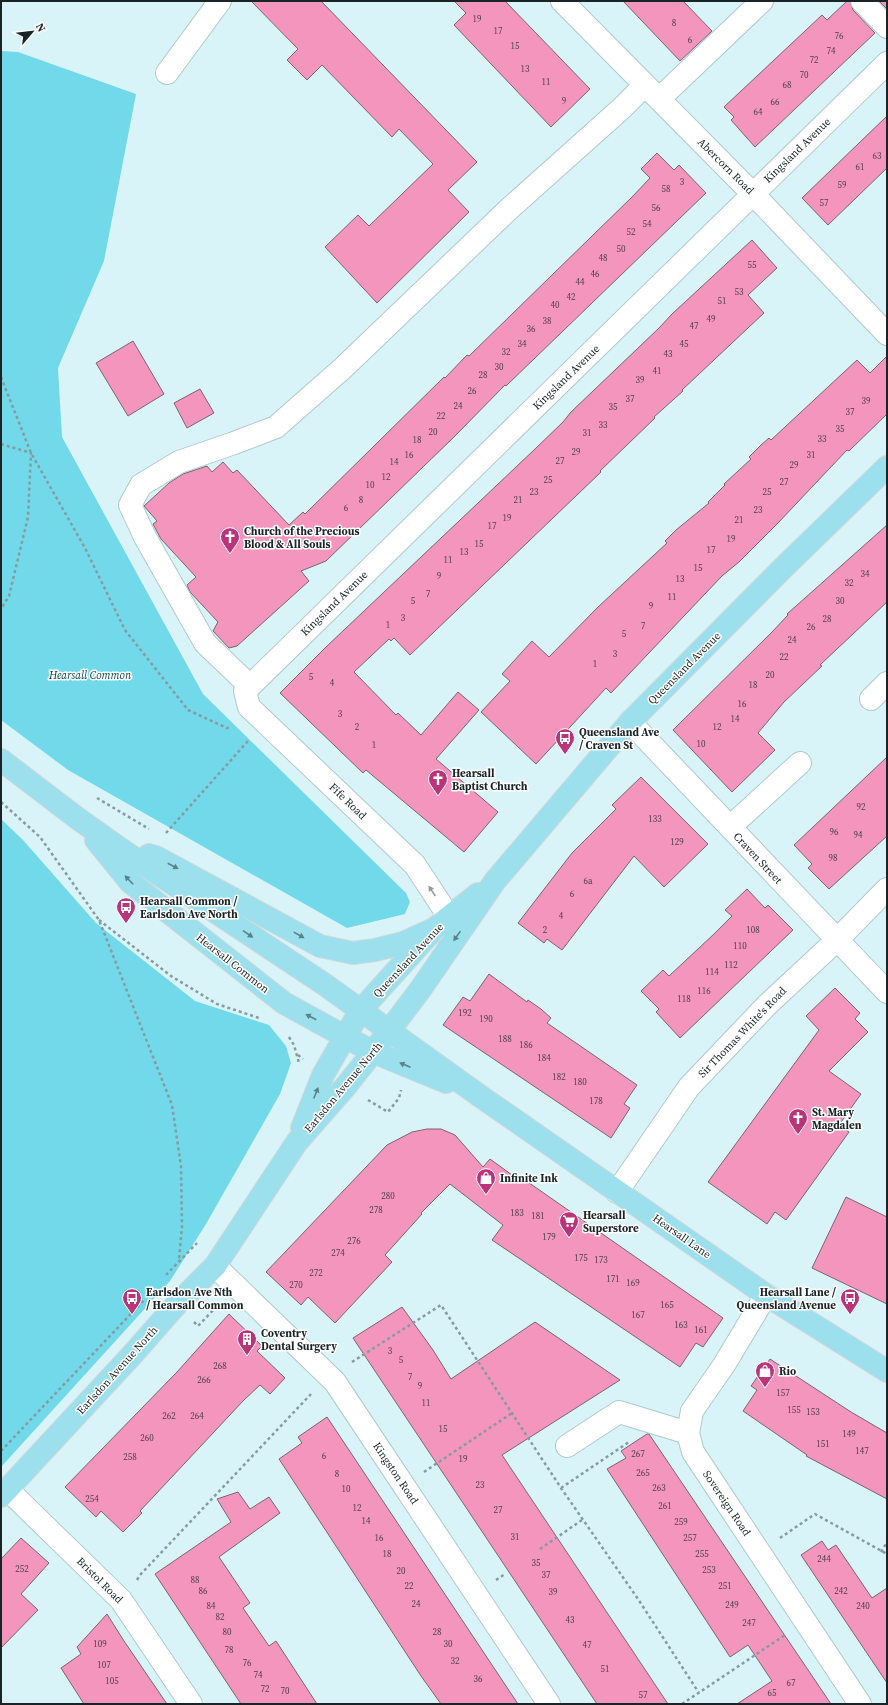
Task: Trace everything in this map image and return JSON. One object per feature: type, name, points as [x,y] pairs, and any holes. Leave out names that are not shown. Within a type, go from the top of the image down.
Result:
[{"type":"main road","name":"Queensland Avenue","points":[[388,1031],[420,990],[495,881],[630,722],[783,568],[887,467]]},
{"type":"main road","name":"Hearsall Common","points":[[1,760],[122,850],[324,984],[388,1031]]},
{"type":"main road","name":"Hearsall Common","points":[[77,818],[130,882],[284,1003],[373,1052]]},
{"type":"main road","points":[[122,850],[156,857],[320,946],[353,953],[375,950],[403,943],[441,923]]},
{"type":"main road","name":"Queensland Avenue","points":[[360,1011],[441,923],[495,881]]},
{"type":"main road","name":"Earlsdon Avenue North","points":[[297,1142],[323,1075],[360,1011]]},
{"type":"main road","name":"Earlsdon Avenue North","points":[[4,1493],[132,1355],[176,1305],[215,1266],[297,1142],[346,1086],[388,1031]]},
{"type":"main road","name":"Hearsall Lane","points":[[388,1031],[766,1295],[887,1371]]},
{"type":"main road","name":"Hearsall Lane","points":[[373,1052],[480,1096]]},
{"type":"street","points":[[167,73],[220,1]]},
{"type":"street","name":"Abercorn Road","points":[[562,1],[753,194],[887,334]]},
{"type":"street","points":[[247,689],[205,643],[144,537],[130,505],[141,485],[179,462],[276,427],[343,368],[509,209],[622,108],[652,92],[762,1]]},
{"type":"street","points":[[862,1],[887,27]]},
{"type":"street","name":"Kingsland Avenue","points":[[247,689],[887,63]]},
{"type":"street","points":[[871,699],[887,683]]},
{"type":"street","name":"Fife Road","points":[[247,689],[249,706],[415,865],[441,923]]},
{"type":"street","name":"Craven Street","points":[[630,722],[887,992]]},
{"type":"street","points":[[730,827],[800,763]]},
{"type":"street","name":"Sir Thomas White's Road","points":[[617,1192],[689,1087],[767,1005],[837,940],[887,889]]},
{"type":"street","name":"Kingston Road","points":[[215,1266],[335,1382],[549,1704]]},
{"type":"street","name":"Sovereign Road","points":[[766,1295],[724,1365],[692,1411],[688,1433],[693,1452],[860,1704]]},
{"type":"street","points":[[568,1446],[619,1412],[688,1433]]},
{"type":"street","name":"Bristol Road","points":[[4,1493],[125,1606],[191,1704]]},
{"type":"path","points":[[1,377],[30,453],[85,548],[125,630],[188,710],[228,728],[265,722]]},
{"type":"path","points":[[1,444],[30,453]]},
{"type":"path","points":[[1,609],[9,596],[28,517],[30,453]]},
{"type":"path","points":[[163,837],[265,722]]},
{"type":"path","points":[[1,802],[40,837],[99,920],[172,1105],[181,1166],[182,1226],[179,1261],[200,1241]]},
{"type":"path","points":[[99,920],[171,976],[217,1004],[263,1020]]},
{"type":"path","points":[[285,1033],[294,1045],[300,1066]]},
{"type":"path","points":[[1,1451],[147,1296]]},
{"type":"path","points":[[176,1305],[198,1326],[220,1303]]},
{"type":"path","points":[[125,1606],[140,1575],[309,1395],[335,1382],[351,1363],[441,1305],[582,1520],[638,1599],[699,1693]]},
{"type":"path","points":[[404,1485],[512,1414]]},
{"type":"path","points":[[561,1488],[633,1440]]},
{"type":"path","points":[[759,1552],[815,1514],[887,1554]]},
{"type":"path","points":[[540,1549],[582,1520]]},
{"type":"path","points":[[881,1552],[887,1542]]},
{"type":"path","points":[[682,1704],[806,1621]]},
{"type":"green space","name":"Hearsall Common","points":[[1,51],[18,52],[136,94],[104,261],[58,368],[62,437],[203,694],[406,893],[410,902],[405,914],[347,928],[68,770],[1,720]]},
{"type":"green space","points":[[1,819],[23,840],[96,923],[195,1001],[269,1025],[286,1046],[291,1063],[280,1094],[206,1224],[170,1281],[1,1467]]},
{"type":"building","points":[[251,1],[321,1],[477,162],[448,190],[469,212],[377,303],[325,247],[358,215],[369,226],[433,164],[399,129],[392,137],[322,65],[307,80],[287,60],[298,49]]},
{"type":"building","points":[[454,1],[505,1],[590,89],[551,127],[454,25],[466,13]]},
{"type":"building","points":[[623,1],[683,1],[712,31],[680,61]]},
{"type":"building","points":[[847,1],[850,1],[853,10],[875,33],[755,147],[731,120],[734,117],[724,107],[822,15],[827,20]]},
{"type":"building","points":[[879,1],[887,1],[887,9]]},
{"type":"building","points":[[887,116],[887,168],[828,225],[802,198]]},
{"type":"building","points":[[657,153],[674,170],[679,165],[706,193],[506,386],[505,385],[455,436],[326,561],[301,571],[309,581],[237,646],[229,648],[213,631],[218,622],[190,592],[187,585],[196,577],[161,539],[153,524],[157,521],[144,506],[169,483],[183,474],[207,466],[212,472],[223,462],[233,473],[237,470],[289,525],[303,512],[305,514],[444,377],[445,378],[467,355],[469,356],[632,197],[650,178],[641,169]]},
{"type":"building","points":[[752,240],[777,268],[748,295],[764,313],[654,417],[655,418],[600,471],[601,472],[410,655],[394,638],[391,641],[389,639],[354,672],[396,715],[398,713],[421,735],[458,692],[479,710],[436,759],[498,812],[464,852],[366,770],[363,773],[280,693],[326,647],[563,422],[571,412],[672,314]]},
{"type":"building","points":[[133,341],[164,394],[128,416],[96,363]]},
{"type":"building","points":[[887,356],[887,414],[849,451],[847,450],[778,523],[739,562],[722,576],[611,693],[606,688],[536,764],[481,712],[510,681],[502,674],[532,641],[549,657],[598,607],[667,543],[665,541],[676,530],[709,503],[708,502],[725,485],[724,484],[751,459],[749,457],[761,445],[769,438],[771,440],[857,360],[870,373]]},
{"type":"building","points":[[200,389],[214,413],[187,428],[174,403]]},
{"type":"building","points":[[887,525],[887,602],[820,665],[822,666],[784,702],[758,733],[775,750],[732,792],[673,730],[772,632],[788,615],[787,614]]},
{"type":"building","points":[[887,757],[887,836],[829,889],[808,868],[812,864],[794,845]]},
{"type":"building","points":[[641,777],[708,844],[664,887],[634,856],[562,950],[547,939],[544,943],[518,923],[572,853],[616,809],[612,805]]},
{"type":"building","points":[[747,889],[765,908],[768,905],[793,930],[680,1038],[656,1012],[659,1009],[641,991],[663,970],[669,976],[714,934],[732,916],[725,910]]},
{"type":"building","points":[[489,974],[527,1002],[528,1000],[541,1009],[551,1018],[547,1023],[637,1085],[624,1104],[630,1108],[611,1138],[443,1025],[463,997],[470,1001]]},
{"type":"building","name":"St. Mary Magdalen","points":[[835,988],[860,1013],[855,1019],[868,1032],[829,1071],[861,1094],[839,1125],[849,1132],[786,1220],[775,1212],[767,1224],[708,1182],[819,1030],[806,1016]]},
{"type":"building","points":[[427,1129],[441,1129],[455,1135],[483,1167],[490,1159],[523,1183],[525,1180],[723,1318],[703,1347],[696,1343],[680,1367],[492,1240],[503,1225],[450,1184],[421,1213],[422,1214],[385,1255],[392,1262],[335,1323],[308,1297],[301,1305],[266,1272],[387,1145],[412,1132]]},
{"type":"building","points":[[846,1197],[887,1217],[887,1304],[812,1268]]},
{"type":"building","points":[[402,1307],[433,1350],[451,1379],[535,1322],[620,1380],[502,1455],[668,1704],[597,1704],[353,1338]]},
{"type":"building","points":[[229,1314],[262,1346],[257,1351],[285,1378],[270,1394],[260,1385],[243,1401],[140,1511],[142,1513],[123,1532],[101,1511],[96,1517],[65,1487],[177,1372]]},
{"type":"building","points":[[770,1359],[851,1412],[887,1433],[887,1499],[806,1456],[807,1455],[743,1411],[757,1390],[751,1386]]},
{"type":"building","points":[[327,1417],[518,1704],[441,1704],[421,1676],[279,1459],[302,1443],[298,1437]]},
{"type":"building","points":[[649,1434],[831,1704],[737,1704],[772,1681],[748,1645],[730,1657],[607,1469],[626,1458],[621,1451]]},
{"type":"building","points":[[238,1492],[250,1509],[269,1497],[280,1513],[219,1557],[250,1603],[243,1608],[269,1646],[276,1641],[317,1704],[241,1704],[155,1574],[231,1522],[217,1499]]},
{"type":"building","points":[[21,1538],[49,1563],[21,1594],[38,1610],[1,1648],[1,1559]]},
{"type":"building","points":[[822,1541],[828,1550],[836,1545],[872,1598],[887,1588],[887,1683],[801,1555]]},
{"type":"building","points":[[107,1614],[167,1704],[84,1704],[61,1668],[81,1654],[77,1647]]},
{"type":"place","name":"Church of the Precious Blood & All Souls","points":[[230,554]]},
{"type":"place","name":"Queensland Ave / Craven St","points":[[565,755]]},
{"type":"place","name":"Hearsall Baptist Church","points":[[438,796]]},
{"type":"place","name":"Hearsall Common / Earlsdon Ave North","points":[[126,924]]},
{"type":"place","name":"St. Mary Magdalen","points":[[798,1135]]},
{"type":"place","name":"Infinite Ink","points":[[486,1195]]},
{"type":"place","name":"Hearsall Superstore","points":[[569,1238]]},
{"type":"place","name":"Earlsdon Ave Nth / Hearsall Common","points":[[132,1315]]},
{"type":"place","name":"Hearsall Lane / Queensland Avenue","points":[[850,1315]]},
{"type":"place","name":"Coventry Dental Surgery","points":[[247,1356]]},
{"type":"place","name":"Rio","points":[[765,1388]]}]
